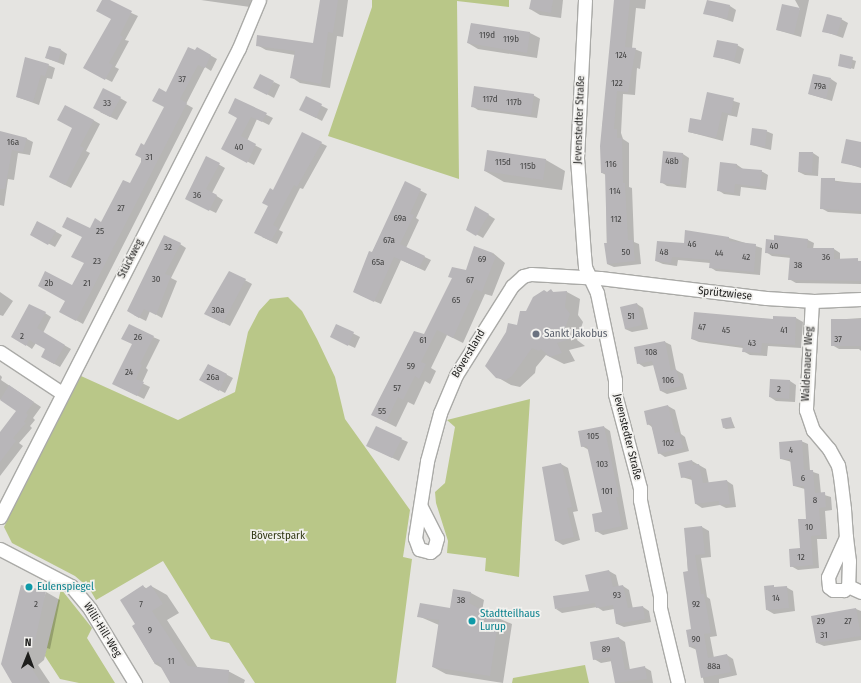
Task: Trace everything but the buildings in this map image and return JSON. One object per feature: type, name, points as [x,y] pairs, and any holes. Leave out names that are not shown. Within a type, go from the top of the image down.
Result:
[{"type":"street","name":"Stückweg","points":[[0,517],[238,48],[259,0]]},
{"type":"street","name":"Jevenstedter Straße","points":[[585,0],[577,158],[584,255],[590,277],[597,293],[615,380],[615,394],[640,488],[640,500],[660,596],[660,608],[678,683]]},
{"type":"street","name":"Böverstland","points":[[421,508],[433,436],[448,391],[512,286],[523,276],[531,274],[590,277]]},
{"type":"street","name":"Sprützwiese","points":[[590,277],[727,295],[812,301],[861,299]]},
{"type":"street","name":"Waldenauer Weg","points":[[812,301],[806,410],[812,430],[829,450],[838,465],[846,536],[848,586],[844,590],[833,590],[828,582],[846,536]]},
{"type":"street","points":[[0,352],[62,393]]},
{"type":"street","name":"Willi-Hill-Weg","points":[[0,548],[71,586],[90,609],[135,683]]},
{"type":"street","name":"Waldenauer Weg","points":[[848,586],[861,592]]},
{"type":"green space","points":[[372,0],[509,0],[509,7],[457,1],[459,179],[328,136],[372,7]]},
{"type":"green space","name":"Böverstpark","points":[[288,297],[302,311],[335,377],[345,419],[410,510],[403,557],[412,559],[396,683],[255,683],[229,643],[211,639],[163,561],[96,600],[89,588],[75,576],[12,543],[4,527],[81,376],[178,420],[235,392],[248,332],[259,311],[270,299]]},
{"type":"green space","points":[[530,399],[519,577],[485,571],[486,558],[447,553],[448,541],[436,503],[435,492],[445,483],[455,427],[447,420]]},
{"type":"green space","points":[[61,589],[92,628],[87,638],[115,683],[79,683],[60,679],[45,656]]},
{"type":"green space","points":[[585,665],[589,683],[512,683],[513,678]]},
{"type":"place","name":"Sankt Jakobus","points":[[536,334]]},
{"type":"place","name":"Eulenspiegel","points":[[29,587]]},
{"type":"place","name":"Stadtteilhaus Lurup","points":[[472,621]]}]
